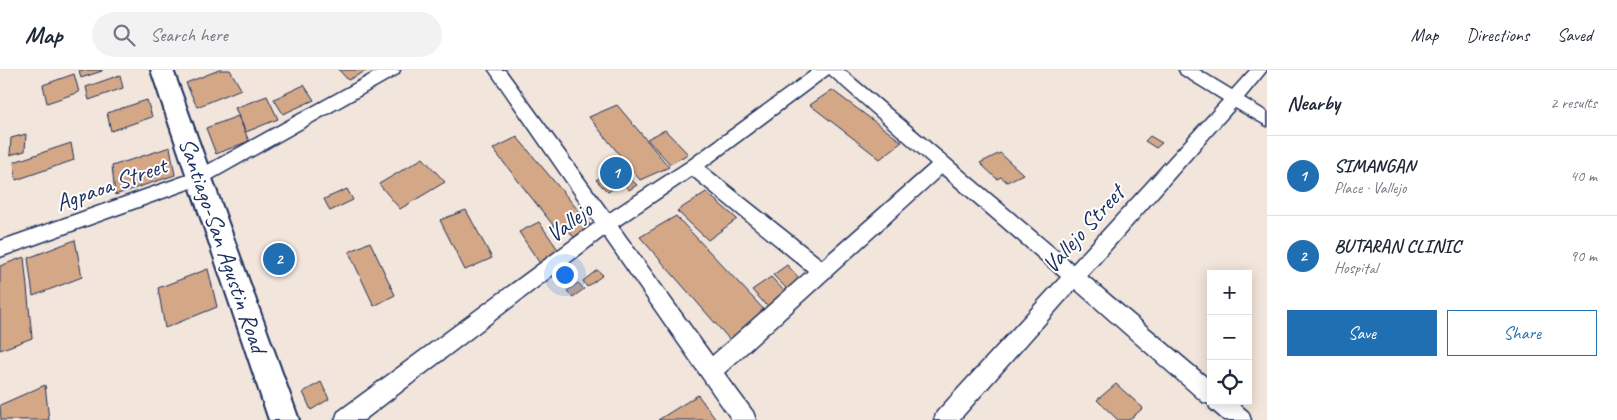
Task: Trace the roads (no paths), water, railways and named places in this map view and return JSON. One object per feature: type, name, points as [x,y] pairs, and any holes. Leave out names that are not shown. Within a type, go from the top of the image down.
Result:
[{"type":"main road","name":"Santiago-San Agustin Road","points":[[162,70],[284,420]]},
{"type":"street","name":"Agpaoa Street","points":[[0,249],[199,178],[392,70]]},
{"type":"street","points":[[497,70],[745,420]]},
{"type":"street","name":"Vallejo","points":[[346,420],[606,225],[693,167],[824,70]]},
{"type":"street","points":[[834,70],[1207,391]]},
{"type":"street","points":[[1187,70],[1267,120]]},
{"type":"street","name":"Vallejo Street","points":[[945,420],[1259,70]]},
{"type":"street","points":[[710,372],[944,164]]},
{"type":"street","points":[[693,167],[822,271]]},
{"type":"street","points":[[1223,405],[1240,420]]},
{"type":"place","name":"SIMANGAN","points":[[616,173]]},
{"type":"place","name":"BUTARAN CLINIC","points":[[279,259]]}]
